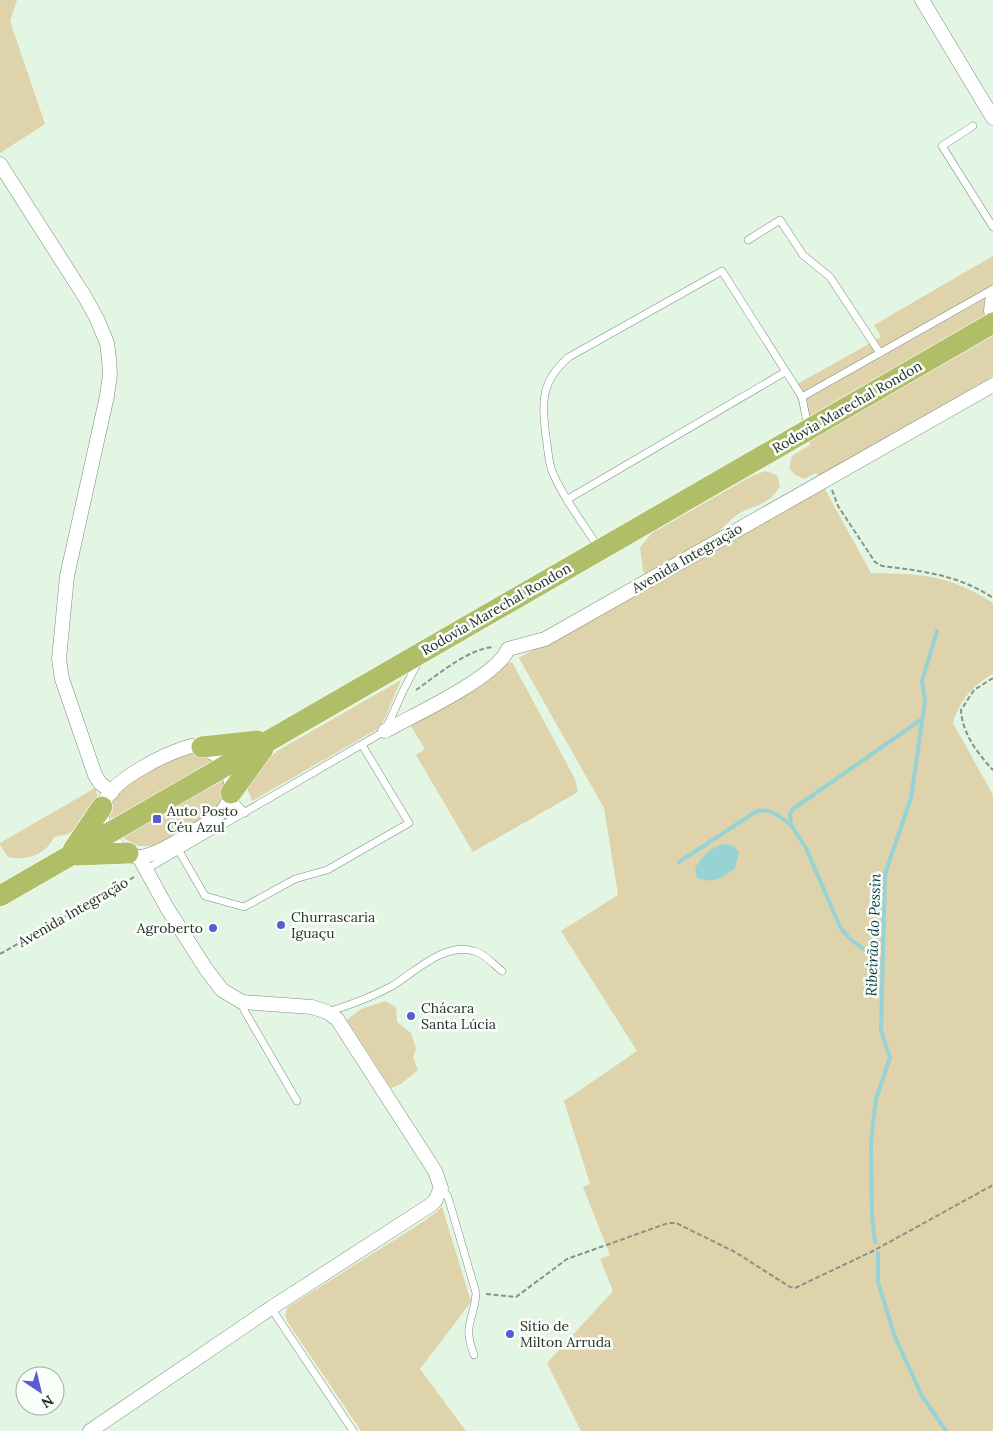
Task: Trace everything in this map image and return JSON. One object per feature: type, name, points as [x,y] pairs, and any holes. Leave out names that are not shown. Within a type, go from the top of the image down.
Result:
[{"type":"main road","name":"Rodovia Marechal Rondon","points":[[4,891],[108,834],[993,323]]},
{"type":"main road","points":[[202,747],[237,745],[272,738]]},
{"type":"main road","points":[[230,795],[258,754],[272,738]]},
{"type":"main road","points":[[69,856],[107,800]]},
{"type":"main road","points":[[69,856],[88,853],[134,855]]},
{"type":"street","points":[[922,0],[993,118]]},
{"type":"street","points":[[0,164],[85,297],[107,343],[110,374],[107,396],[67,576],[59,659],[65,687],[95,775],[107,800],[104,825],[114,842],[134,855],[145,870],[215,982],[229,996],[242,1002],[300,1006],[327,1012],[336,1019],[435,1171],[441,1188],[429,1206],[271,1308],[90,1431]]},
{"type":"street","points":[[993,294],[991,310],[993,315]]},
{"type":"street","name":"Avenida Integração","points":[[508,649],[545,639],[830,475],[993,385]]},
{"type":"street","points":[[385,731],[489,672],[505,656],[508,649]]},
{"type":"street","points":[[107,800],[127,778],[171,753],[191,746],[202,747],[219,757],[225,766],[230,780],[230,795],[227,806],[215,819],[161,850],[134,855]]},
{"type":"lane","points":[[973,126],[942,146],[993,228]]},
{"type":"lane","points":[[748,240],[780,220],[803,255],[820,266],[830,277],[880,353]]},
{"type":"lane","points":[[600,550],[568,499],[549,462],[543,406],[546,385],[557,367],[569,357],[722,270],[802,397],[809,430]]},
{"type":"lane","points":[[802,397],[993,289]]},
{"type":"lane","points":[[568,499],[786,372]]},
{"type":"lane","points":[[145,870],[385,731],[412,672],[430,648]]},
{"type":"lane","points":[[179,851],[205,896],[244,907],[295,878],[327,870],[409,823],[362,745]]},
{"type":"lane","points":[[230,795],[245,813]]},
{"type":"lane","points":[[327,1012],[375,994],[446,952],[473,951],[482,955],[502,971]]},
{"type":"lane","points":[[242,1002],[244,1010],[297,1101]]},
{"type":"lane","points":[[441,1188],[448,1197],[476,1293],[476,1304],[468,1326],[469,1342],[474,1355]]},
{"type":"lane","points":[[271,1308],[353,1431]]},
{"type":"path","points":[[830,475],[838,506],[875,562],[882,566],[951,576],[977,587],[993,598]]},
{"type":"path","points":[[397,702],[459,661],[483,648],[498,647],[508,649]]},
{"type":"path","points":[[993,678],[974,690],[961,710],[964,728],[976,750],[993,770]]},
{"type":"path","name":"Avenida Integração","points":[[0,954],[145,870]]},
{"type":"path","points":[[476,1293],[516,1297],[567,1259],[668,1223],[676,1223],[734,1252],[790,1287],[795,1288],[873,1251],[993,1185]]},
{"type":"shaded area","points":[[0,0],[17,0],[10,21],[45,124],[0,153]]},
{"type":"shaded area","points":[[993,256],[993,376],[818,476],[816,473],[804,479],[795,475],[789,468],[792,456],[810,445],[794,386],[881,337],[874,325]]},
{"type":"shaded area","points":[[765,471],[777,475],[780,486],[771,498],[744,510],[720,530],[724,541],[822,484],[871,573],[920,575],[948,581],[977,593],[993,603],[993,674],[979,683],[968,694],[959,707],[953,723],[993,795],[993,1431],[581,1431],[547,1363],[613,1291],[600,1259],[610,1255],[583,1187],[590,1184],[564,1101],[637,1051],[561,931],[618,895],[604,808],[519,658],[652,582],[643,571],[640,547],[652,533],[752,476]]},
{"type":"shaded area","points":[[512,662],[575,779],[578,792],[473,852],[416,755],[425,749],[409,723],[502,665]]},
{"type":"shaded area","points":[[401,680],[381,727],[252,801],[247,788],[267,759],[279,750]]},
{"type":"shaded area","points":[[192,751],[212,758],[225,781],[224,797],[212,815],[155,846],[138,846],[125,839],[110,816],[109,803],[129,780]]},
{"type":"shaded area","points":[[95,788],[99,801],[84,824],[68,834],[54,837],[46,848],[35,855],[22,858],[8,857],[0,843]]},
{"type":"shaded area","points":[[385,1001],[396,1007],[397,1022],[411,1033],[416,1049],[413,1057],[418,1070],[401,1084],[391,1088],[347,1020],[361,1009]]},
{"type":"shaded area","points":[[442,1207],[471,1302],[420,1369],[466,1431],[361,1431],[287,1321],[285,1315],[288,1307],[426,1220]]},
{"type":"water","points":[[725,844],[734,846],[739,852],[735,868],[717,879],[702,880],[697,878],[695,868],[701,860],[711,850]]},
{"type":"waterway","name":"Ribeirão do Pessin","points":[[875,1242],[872,1217],[871,1142],[876,1099],[890,1058],[881,1030],[885,874],[911,798],[925,701],[922,681],[937,631]]},
{"type":"waterway","points":[[883,963],[850,939],[840,927],[806,848],[791,825],[790,814],[793,809],[922,719]]},
{"type":"waterway","points":[[679,862],[757,811],[771,812],[791,825]]},
{"type":"waterway","name":"Ribeirão do Pessin","points":[[878,1253],[878,1282],[895,1337],[922,1396],[946,1431]]},
{"type":"place","name":"Auto Posto Céu Azul","points":[[157,819]]},
{"type":"place","name":"Churrascaria Iguaçu","points":[[281,925]]},
{"type":"place","name":"Agroberto","points":[[213,928]]},
{"type":"place","name":"Chácara Santa Lúcia","points":[[411,1016]]},
{"type":"place","name":"Sítio de Milton Arruda","points":[[510,1334]]}]
